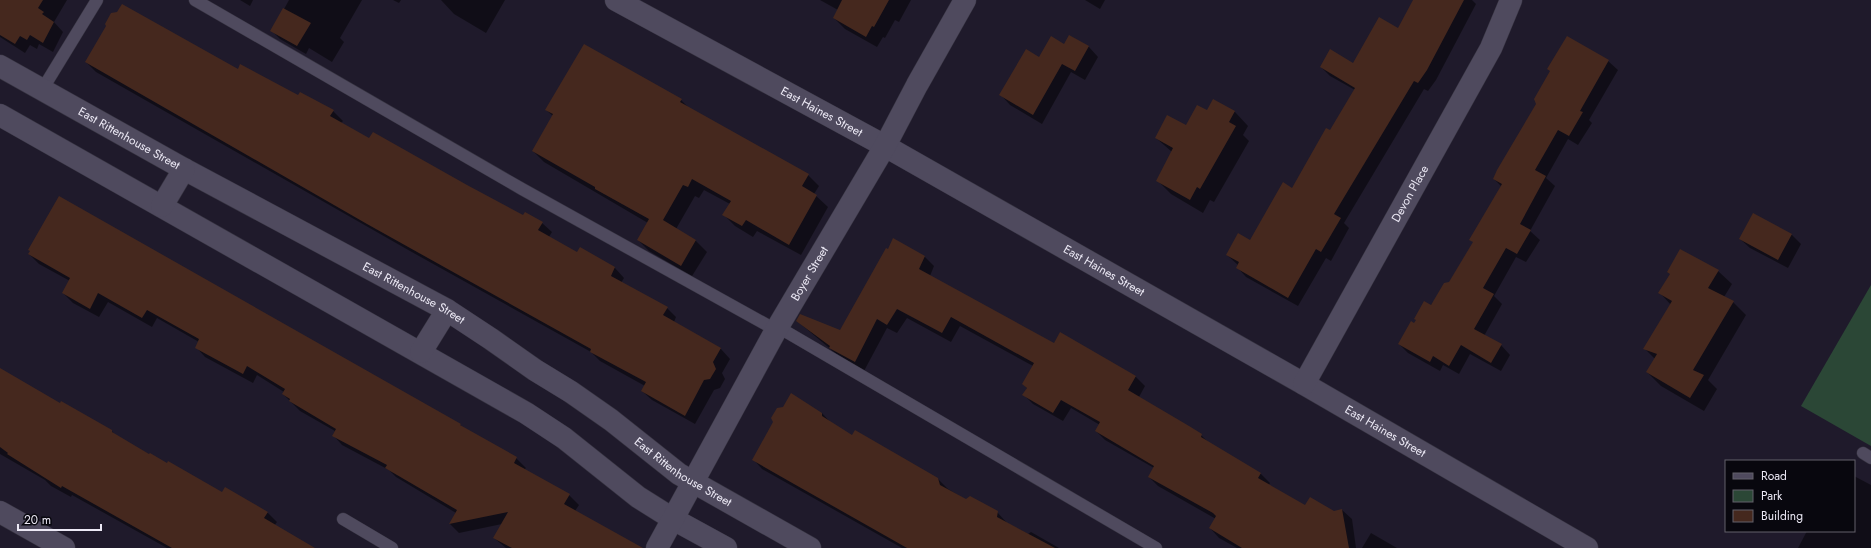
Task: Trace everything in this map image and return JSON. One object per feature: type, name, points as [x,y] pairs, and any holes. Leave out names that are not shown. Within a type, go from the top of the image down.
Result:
[{"type":"street","name":"East Haines Street","points":[[616,0],[885,146],[1304,384],[1587,548]]},
{"type":"street","name":"Boyer Street","points":[[657,548],[777,328],[885,146],[917,84],[965,0]]},
{"type":"street","name":"Devon Place","points":[[1304,384],[1490,48],[1512,0]]},
{"type":"street","name":"East Rittenhouse Street","points":[[0,66],[184,169],[447,310],[492,338],[535,370],[571,392],[611,420],[663,462],[694,482],[810,548]]},
{"type":"street","points":[[0,115],[421,352],[526,413],[564,438],[638,497],[673,519],[726,548]]},
{"type":"street","points":[[162,206],[184,169]]},
{"type":"street","points":[[421,352],[447,310]]},
{"type":"street","points":[[0,512],[64,548]]},
{"type":"lane","points":[[42,90],[97,0]]},
{"type":"lane","points":[[195,0],[522,189],[777,328],[1156,548]]},
{"type":"lane","points":[[343,519],[392,548]]},
{"type":"green space","points":[[1871,285],[1871,446],[1801,406]]},
{"type":"building","points":[[0,0],[43,0],[38,8],[44,12],[42,14],[54,22],[43,43],[30,35],[27,40],[20,36],[15,44],[0,35]]},
{"type":"building","points":[[842,0],[889,0],[874,27],[872,26],[866,37],[833,18]]},
{"type":"building","points":[[1413,0],[1464,0],[1427,70],[1418,83],[1414,81],[1334,214],[1341,218],[1321,252],[1316,249],[1288,298],[1236,268],[1239,262],[1226,255],[1238,233],[1250,240],[1283,182],[1292,188],[1326,128],[1330,130],[1355,88],[1320,67],[1330,49],[1353,63],[1379,17],[1398,28]]},
{"type":"building","points":[[122,4],[238,69],[240,64],[298,95],[300,92],[334,110],[330,116],[369,138],[373,132],[523,215],[525,212],[543,222],[538,230],[577,252],[580,247],[615,267],[611,276],[668,307],[663,315],[721,348],[713,362],[716,369],[710,379],[704,380],[685,416],[641,391],[646,382],[590,352],[591,349],[367,224],[85,62],[106,26],[105,24],[111,13],[117,12]]},
{"type":"building","points":[[283,8],[311,23],[297,46],[270,31]]},
{"type":"building","points":[[1069,35],[1089,46],[1075,71],[1062,64],[1033,115],[999,95],[1026,49],[1039,57],[1051,36],[1064,44]]},
{"type":"building","points":[[1567,36],[1609,60],[1580,111],[1583,112],[1569,136],[1558,130],[1535,170],[1546,176],[1520,224],[1531,230],[1517,254],[1506,248],[1483,288],[1494,294],[1474,329],[1502,344],[1491,363],[1461,345],[1449,366],[1433,356],[1430,362],[1398,344],[1411,321],[1414,323],[1416,320],[1414,319],[1424,301],[1431,305],[1444,283],[1449,282],[1473,242],[1469,240],[1502,184],[1493,179],[1497,170],[1536,104],[1534,99],[1550,71],[1547,69]]},
{"type":"building","points":[[584,44],[682,99],[680,102],[809,174],[802,186],[817,195],[789,245],[746,220],[742,226],[722,215],[731,201],[692,179],[688,187],[683,185],[663,220],[696,240],[681,266],[637,240],[649,219],[532,151],[553,114],[545,110]]},
{"type":"building","points":[[1213,99],[1235,111],[1229,122],[1236,126],[1200,189],[1197,187],[1190,200],[1156,181],[1173,148],[1155,138],[1167,115],[1186,125],[1197,105],[1207,110]]},
{"type":"building","points":[[59,196],[517,457],[514,463],[570,494],[564,504],[643,548],[512,548],[493,538],[508,512],[449,524],[457,510],[385,468],[387,465],[332,436],[336,429],[289,401],[290,399],[282,394],[285,389],[247,366],[243,374],[195,348],[199,339],[147,310],[142,318],[98,293],[90,309],[62,293],[70,278],[28,254],[30,251],[28,250]]},
{"type":"building","points":[[1753,213],[1792,234],[1778,260],[1739,239]]},
{"type":"building","points":[[893,238],[925,256],[919,269],[1054,343],[1060,332],[1136,376],[1128,390],[1202,434],[1201,437],[1261,473],[1258,478],[1305,505],[1310,497],[1334,511],[1342,509],[1349,548],[1242,548],[1209,528],[1216,516],[1213,513],[1148,477],[1154,466],[1095,431],[1100,422],[1061,400],[1053,413],[1022,395],[1027,388],[1022,384],[1034,363],[951,317],[942,333],[897,309],[887,325],[877,319],[855,362],[829,348],[830,346],[796,321],[800,314],[840,330]]},
{"type":"building","points":[[1680,249],[1719,270],[1708,288],[1734,301],[1693,370],[1704,375],[1690,398],[1646,372],[1657,354],[1643,349],[1672,301],[1658,293],[1670,274],[1667,272]]},
{"type":"building","points":[[0,368],[60,403],[61,401],[112,430],[112,432],[149,454],[150,453],[167,463],[168,461],[222,492],[225,487],[268,512],[264,518],[315,548],[172,548],[62,486],[61,488],[7,454],[8,453],[0,447]]},
{"type":"building","points":[[791,393],[822,413],[822,416],[852,435],[855,430],[938,478],[940,485],[966,499],[970,496],[998,511],[997,517],[1055,548],[907,548],[752,460],[773,422],[771,418],[777,408],[783,407]]}]
